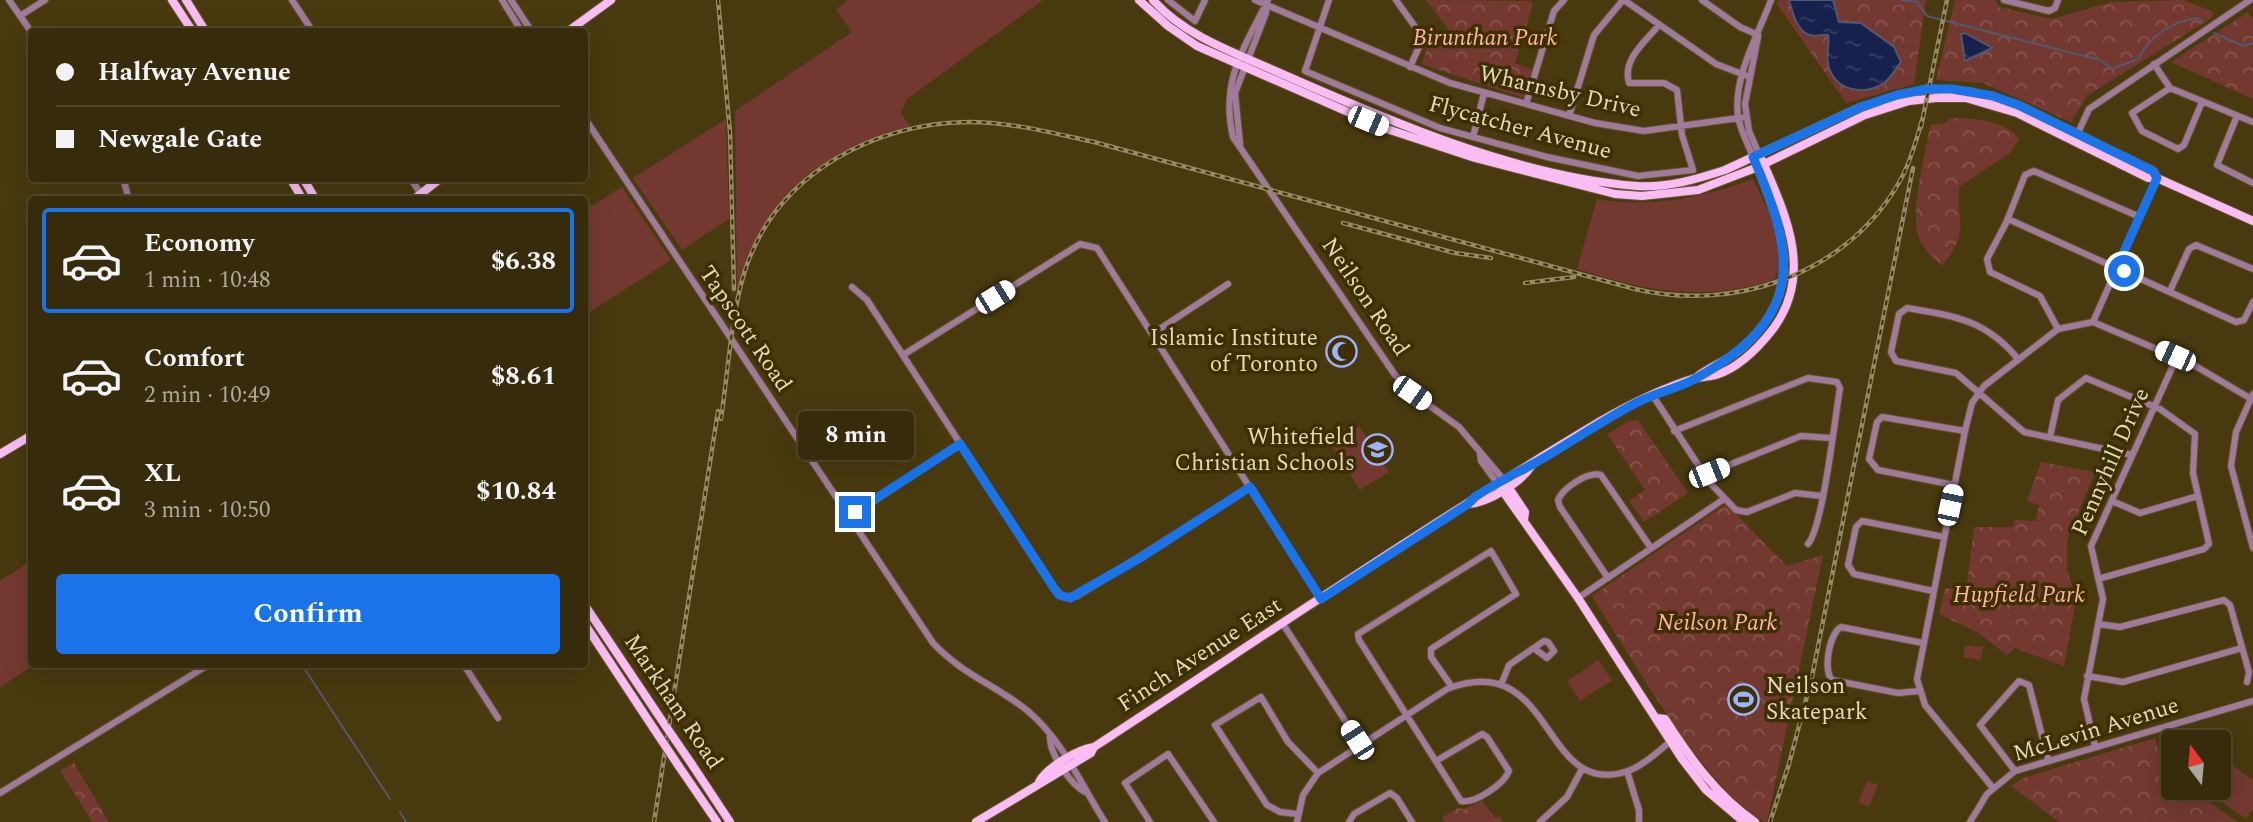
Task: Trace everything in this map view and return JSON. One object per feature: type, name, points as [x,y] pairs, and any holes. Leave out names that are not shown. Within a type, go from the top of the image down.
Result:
[{"type":"main road","points":[[172,0],[190,28]]},
{"type":"main road","points":[[186,0],[204,28]]},
{"type":"main road","points":[[572,28],[611,0]]},
{"type":"main road","points":[[1139,0],[1182,36],[1322,96],[1389,121],[1551,170],[1641,186],[1676,184],[1703,177],[1756,156],[1861,107],[1927,89],[1993,96],[2018,105],[2075,138]]},
{"type":"main road","points":[[1153,0],[1183,26],[1242,61]]},
{"type":"main road","points":[[1322,96],[1387,129],[1475,158],[1615,194],[1642,196],[1698,190],[1760,165],[1865,115],[1909,101],[1966,98],[2017,113],[2153,171],[2157,178],[2253,221]]},
{"type":"main road","name":"Finch Avenue East","points":[[976,822],[1039,782],[1042,776],[1067,764],[1086,748],[1094,747],[1602,420],[1695,378],[1717,375],[1746,357],[1773,328],[1787,303],[1794,282],[1793,244],[1789,227],[1756,156]]},
{"type":"main road","points":[[418,196],[436,182]]},
{"type":"main road","points":[[1641,186],[1642,196]]},
{"type":"main road","points":[[0,454],[28,437]]},
{"type":"main road","name":"Neilson Road","points":[[1502,484],[1518,516],[1524,520],[1578,598],[1657,718],[1708,781],[1750,821]]},
{"type":"main road","name":"Markham Road","points":[[588,610],[730,822]]},
{"type":"main road","name":"Markham Road","points":[[588,629],[717,822]]},
{"type":"street","points":[[9,0],[28,28]]},
{"type":"street","points":[[20,16],[45,0]]},
{"type":"street","points":[[292,0],[310,28]]},
{"type":"street","points":[[502,0],[520,28]]},
{"type":"street","points":[[511,0],[528,28]]},
{"type":"street","points":[[1168,0],[1195,21],[1205,0]]},
{"type":"street","name":"Wharnsby Drive","points":[[1255,0],[1267,2],[1410,67],[1485,93],[1624,130],[1681,127],[1742,117]]},
{"type":"street","points":[[1320,28],[1329,0]]},
{"type":"street","points":[[1396,0],[1423,38],[1410,67]]},
{"type":"street","points":[[1526,104],[1554,10],[1564,0]]},
{"type":"street","points":[[1569,116],[1594,35],[1624,0],[1716,64],[1747,76]]},
{"type":"street","points":[[1702,0],[1740,27],[1758,35]]},
{"type":"street","points":[[1756,156],[1742,117],[1752,44],[1771,0]]},
{"type":"street","points":[[2004,0],[2049,11],[2055,8],[2058,0]]},
{"type":"street","points":[[2075,138],[2089,109],[2245,1]]},
{"type":"street","name":"Neilson Road","points":[[1267,2],[1228,96],[1228,117],[1233,137],[1395,376],[1412,393],[1459,427],[1480,453],[1487,457],[1502,484]]},
{"type":"street","points":[[1659,25],[1633,56],[1628,79],[1629,83],[1664,83],[1673,86],[1679,95],[1681,127]]},
{"type":"street","name":"Flycatcher Avenue","points":[[1320,28],[1305,71],[1440,128],[1604,171],[1638,176],[1693,170],[1681,127]]},
{"type":"street","points":[[2154,64],[2170,88],[2253,122]]},
{"type":"street","points":[[2170,88],[2132,113],[2142,131],[2178,149],[2183,145],[2202,102]]},
{"type":"street","points":[[1473,137],[1485,93]]},
{"type":"street","points":[[2237,116],[2217,165],[2253,183]]},
{"type":"street","name":"Tapscott Road","points":[[588,123],[933,643],[963,671],[1030,713],[1050,737],[1050,744],[1067,764],[1105,822]]},
{"type":"street","points":[[2058,329],[2039,296],[1990,272],[1987,267],[1987,259],[2008,219],[2024,176],[2032,171],[2140,217]]},
{"type":"street","points":[[2093,321],[2157,178]]},
{"type":"street","points":[[2008,219],[2238,322],[2245,318],[2253,302]]},
{"type":"street","points":[[903,355],[1080,244],[1098,249],[1321,599]]},
{"type":"street","points":[[2170,291],[2189,249],[2196,245],[2253,269]]},
{"type":"street","points":[[1152,334],[1228,284]]},
{"type":"street","points":[[852,287],[864,295],[1054,588],[1066,597],[1077,596],[1250,487]]},
{"type":"street","points":[[2018,359],[2004,342],[1978,324],[1903,309],[1899,314],[1891,352],[1893,359],[1956,373],[2019,429],[2132,455]]},
{"type":"street","points":[[1993,788],[1925,705],[1919,691],[1917,671],[1965,431],[1972,403],[1979,392],[2058,329],[2093,321],[2177,357],[2252,398],[2236,432],[2231,466],[2253,548]]},
{"type":"street","name":"Pennyhill Drive","points":[[2095,746],[2084,699],[2103,599],[2091,546],[2177,357]]},
{"type":"street","points":[[1674,431],[1808,378],[1818,377],[1838,382],[1840,388],[1822,496],[1814,538],[1808,544]]},
{"type":"street","points":[[2050,437],[2058,400],[2085,378],[2154,406],[2195,434],[2193,465],[2198,496],[2210,538],[2208,546],[2098,579]]},
{"type":"street","points":[[1653,396],[1704,475],[1724,499],[1741,512],[1795,492],[1822,496]]},
{"type":"street","points":[[1954,485],[1878,470],[1870,459],[1877,422],[1882,417],[1965,431]]},
{"type":"street","points":[[1704,475],[1801,436],[1832,438]]},
{"type":"street","points":[[850,517],[960,444]]},
{"type":"street","points":[[1608,578],[1560,507],[1558,500],[1563,492],[1590,475],[1601,475],[1650,548]]},
{"type":"street","points":[[2112,501],[2140,513],[2198,496]]},
{"type":"street","points":[[1578,598],[1724,499]]},
{"type":"street","points":[[1933,590],[1854,574],[1848,565],[1856,527],[1862,522],[1944,537]]},
{"type":"street","points":[[1436,761],[1482,734],[1488,737],[1509,771],[1505,779],[1465,802],[1436,761],[1406,715],[1357,634],[1491,551],[1516,594],[1431,649],[1431,657],[1452,687]]},
{"type":"street","points":[[2098,624],[2120,627],[2224,600],[2230,605],[2249,672],[2247,682]]},
{"type":"street","points":[[1283,624],[1360,744]]},
{"type":"street","points":[[1919,691],[1898,693],[1832,680],[1827,669],[1834,634],[1841,627],[1923,643]]},
{"type":"street","points":[[2087,676],[2123,682],[2242,648]]},
{"type":"street","points":[[1501,685],[1509,665],[1535,649]]},
{"type":"street","points":[[0,793],[203,668]]},
{"type":"street","points":[[466,668],[498,718]]},
{"type":"street","points":[[1318,773],[1288,741],[1261,697],[1214,725],[1267,805],[1297,818],[1303,795],[1318,773],[1452,687],[1475,681],[1501,685],[1530,703],[1563,752],[1582,769],[1606,774],[1627,771],[1674,740]]},
{"type":"street","points":[[2015,771],[1980,724],[2018,682],[2029,685],[2048,759]]},
{"type":"street","name":"McLevin Avenue","points":[[1970,822],[1993,788],[2015,771],[2048,759],[2253,701]]},
{"type":"street","points":[[1150,822],[1125,783],[1168,754],[1214,822]]},
{"type":"street","points":[[1542,821],[1567,797],[1582,769]]},
{"type":"street","points":[[1627,771],[1637,803],[1639,822]]},
{"type":"street","points":[[1349,822],[1354,814],[1390,793],[1397,798],[1412,822]]},
{"type":"green space","points":[[848,0],[1043,0],[907,99],[901,113],[911,127],[856,146],[811,173],[793,188],[765,225],[754,246],[737,295],[735,111],[852,32],[836,10]]},
{"type":"green space","name":"Birunthan Park","points":[[1426,0],[1531,1],[1533,4],[1515,63],[1533,70],[1524,98],[1421,64],[1429,43],[1446,40],[1449,30]]},
{"type":"green space","points":[[1779,0],[1926,0],[1914,84],[1846,103],[1777,4]]},
{"type":"green space","points":[[1955,0],[1995,0],[1999,7],[2052,19],[2111,2],[2183,0],[2214,12],[2210,19],[2087,96],[2071,122],[1983,83],[1936,80]]},
{"type":"green space","points":[[2248,12],[2253,20],[2253,99],[2171,62]]},
{"type":"green space","points":[[1951,118],[1997,124],[2019,139],[2010,153],[1959,187],[1959,235],[1951,254],[1942,266],[1920,240],[1916,210],[1930,125],[1944,123]]},
{"type":"green space","points":[[726,119],[729,219],[682,250],[633,178]]},
{"type":"green space","points":[[1753,179],[1770,215],[1778,242],[1779,268],[1774,280],[1722,291],[1675,291],[1627,284],[1577,269],[1597,199],[1617,202],[1676,200]]},
{"type":"green space","points":[[622,187],[671,260],[588,313],[588,208]]},
{"type":"green space","points":[[1638,420],[1688,493],[1644,522],[1629,501],[1645,490],[1607,434],[1629,421]]},
{"type":"green space","points":[[1359,426],[1389,472],[1360,490],[1331,445]]},
{"type":"green space","name":"Hupfield Park","points":[[2041,462],[2095,472],[2067,540],[2067,569],[2076,600],[2064,666],[2015,648],[2007,655],[1977,632],[1939,614],[1945,588],[1966,591],[1974,527],[2013,527],[2015,520],[2036,521],[2039,505],[2027,501]]},
{"type":"green space","name":"Neilson Park","points":[[1726,504],[1787,566],[1823,555],[1767,822],[1745,808],[1696,755],[1648,686],[1592,596]]},
{"type":"green space","points":[[28,563],[29,668],[0,687],[0,581]]},
{"type":"green space","points":[[1965,645],[1984,647],[1980,660],[1963,657]]},
{"type":"green space","points":[[1598,660],[1612,680],[1580,701],[1567,681]]},
{"type":"green space","points":[[2155,738],[2161,759],[2161,800],[2206,800],[2238,822],[2059,822],[2011,786],[2023,778]]},
{"type":"green space","points":[[74,763],[109,822],[92,822],[60,770]]},
{"type":"green space","points":[[2231,764],[2253,780],[2253,809],[2246,819],[2219,800],[2231,800]]},
{"type":"green space","points":[[1867,781],[1878,785],[1869,807],[1858,802]]},
{"type":"green space","points":[[1482,801],[1495,818],[1500,816],[1503,822],[1444,822],[1442,818],[1457,808],[1464,809]]},
{"type":"water","points":[[1789,0],[1833,0],[1839,22],[1861,23],[1894,47],[1901,62],[1886,81],[1876,87],[1860,90],[1845,86],[1838,82],[1829,68],[1828,35],[1812,36],[1805,33],[1796,20]]},
{"type":"water","points":[[1965,33],[1992,48],[1965,61],[1961,34]]},
{"type":"waterway","points":[[1901,0],[1917,2],[1927,16],[2100,60],[2112,69],[2138,59],[2149,43],[2170,26],[2197,18],[2203,22]]},
{"type":"waterway","points":[[2214,33],[2243,46],[2253,43]]},
{"type":"waterway","points":[[304,668],[390,799]]},
{"type":"waterway","points":[[400,812],[406,822]]},
{"type":"railway","points":[[718,0],[730,133],[734,289]]},
{"type":"railway","points":[[1921,127],[1947,0]]},
{"type":"railway","points":[[721,419],[738,297],[748,262],[763,230],[783,202],[808,178],[867,143],[899,132],[968,122],[1047,132],[1094,142],[1635,289],[1673,295],[1712,295],[1750,289],[1787,278],[1822,261],[1853,238],[1880,210],[1902,177],[1923,117]]},
{"type":"railway","points":[[1770,822],[1789,764],[1812,677],[1913,168]]},
{"type":"railway","points":[[1343,223],[1455,253],[1491,258]]},
{"type":"railway","points":[[1525,283],[1574,277]]},
{"type":"railway","points":[[654,822],[718,411]]},
{"type":"place","name":"Islamic Institute of Toronto","points":[[1341,351]]},
{"type":"place","name":"Whitefield Christian Schools","points":[[1378,450]]},
{"type":"place","name":"Neilson Skatepark","points":[[1743,699]]},
{"type":"route","points":[[855,512],[960,444],[1059,595],[1070,598],[1140,558],[1250,487],[1321,599],[1475,497],[1524,467],[1532,465],[1602,420],[1695,378],[1742,349],[1769,318],[1780,297],[1784,275],[1785,252],[1780,226],[1753,157],[1861,107],[1897,95],[1927,89],[1972,92],[2018,105],[2153,171],[2157,178],[2117,267],[2124,271]]}]
